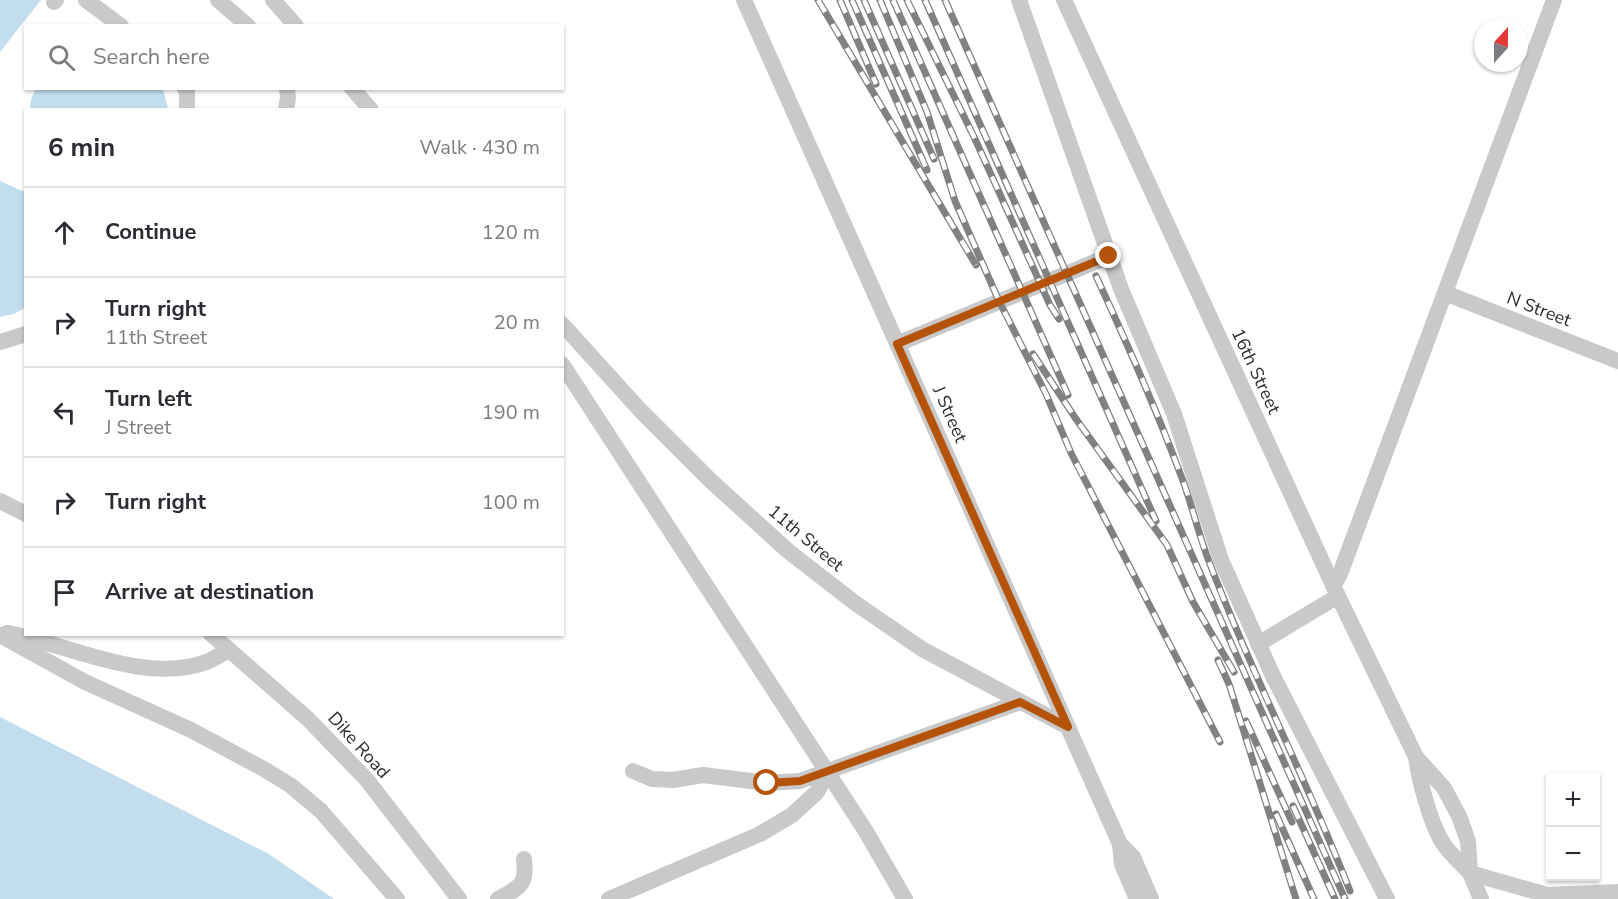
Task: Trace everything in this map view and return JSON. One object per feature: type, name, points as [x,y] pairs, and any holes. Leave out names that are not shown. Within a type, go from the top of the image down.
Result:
[{"type":"lane","points":[[86,0],[118,24]]},
{"type":"lane","points":[[218,0],[246,24]]},
{"type":"lane","points":[[273,0],[294,24]]},
{"type":"lane","name":"J Street","points":[[744,0],[1120,844],[1122,864],[1137,899]]},
{"type":"lane","points":[[1019,0],[1121,289],[1174,414],[1221,560],[1258,644],[1386,899]]},
{"type":"lane","name":"16th Street","points":[[1064,0],[1336,591],[1416,757],[1444,788],[1459,816],[1468,841],[1470,873],[1481,899]]},
{"type":"lane","points":[[1258,644],[1336,591],[1340,574],[1554,0]]},
{"type":"lane","points":[[185,90],[187,108]]},
{"type":"lane","points":[[286,108],[287,90]]},
{"type":"lane","points":[[354,90],[369,108]]},
{"type":"lane","points":[[897,344],[1109,256]]},
{"type":"lane","name":"N Street","points":[[1445,293],[1618,361]]},
{"type":"lane","name":"11th Street","points":[[564,326],[640,410],[711,481],[788,551],[855,603],[922,649],[1068,727]]},
{"type":"lane","points":[[0,342],[24,335]]},
{"type":"lane","points":[[564,367],[828,772],[905,899]]},
{"type":"lane","points":[[0,501],[24,513]]},
{"type":"lane","points":[[0,634],[19,636],[102,659],[150,667],[188,667],[210,661],[229,650]]},
{"type":"lane","points":[[0,634],[85,682],[191,730],[290,785],[321,811],[397,899]]},
{"type":"lane","name":"Dike Road","points":[[213,636],[308,719],[367,780],[459,899]]},
{"type":"lane","points":[[633,771],[652,779],[674,780],[703,775],[767,783],[800,781],[1020,702]]},
{"type":"lane","name":"16th Street","points":[[1416,757],[1419,777],[1440,837],[1444,845],[1470,873]]},
{"type":"lane","points":[[609,899],[760,834],[792,815],[817,792],[828,772]]},
{"type":"lane","name":"J Street","points":[[1120,844],[1133,857],[1151,899]]},
{"type":"lane","points":[[498,899],[518,888],[526,875],[524,859]]},
{"type":"lane","points":[[1470,873],[1547,895],[1618,892],[1615,899]]},
{"type":"water","points":[[0,0],[41,0],[0,52]]},
{"type":"water","points":[[35,90],[163,90],[168,108],[30,108]]},
{"type":"water","points":[[0,181],[24,192],[24,308],[14,314],[0,317]]},
{"type":"water","points":[[0,717],[269,854],[334,899],[0,899]]},
{"type":"railway","points":[[818,0],[976,265]]},
{"type":"railway","points":[[840,0],[876,84]]},
{"type":"railway","points":[[852,0],[927,170]]},
{"type":"railway","points":[[864,0],[934,159]]},
{"type":"railway","points":[[880,0],[927,112],[955,201],[999,301],[1046,394],[1071,453],[1220,742]]},
{"type":"railway","points":[[893,0],[1068,395]]},
{"type":"railway","points":[[907,0],[975,139],[1050,305],[1059,319]]},
{"type":"railway","points":[[925,0],[1156,521]]},
{"type":"railway","points":[[945,0],[1345,899]]},
{"type":"railway","points":[[1096,276],[1170,448],[1226,605],[1350,891]]},
{"type":"railway","points":[[1033,354],[1076,419],[1167,545],[1193,602],[1234,672]]},
{"type":"railway","points":[[1218,660],[1229,684],[1296,899]]},
{"type":"railway","points":[[1246,721],[1292,822]]},
{"type":"railway","points":[[1293,806],[1335,899]]},
{"type":"railway","points":[[1276,814],[1314,899]]},
{"type":"route","points":[[767,783],[800,781],[1020,702],[1068,727],[897,344],[1109,256]]}]
